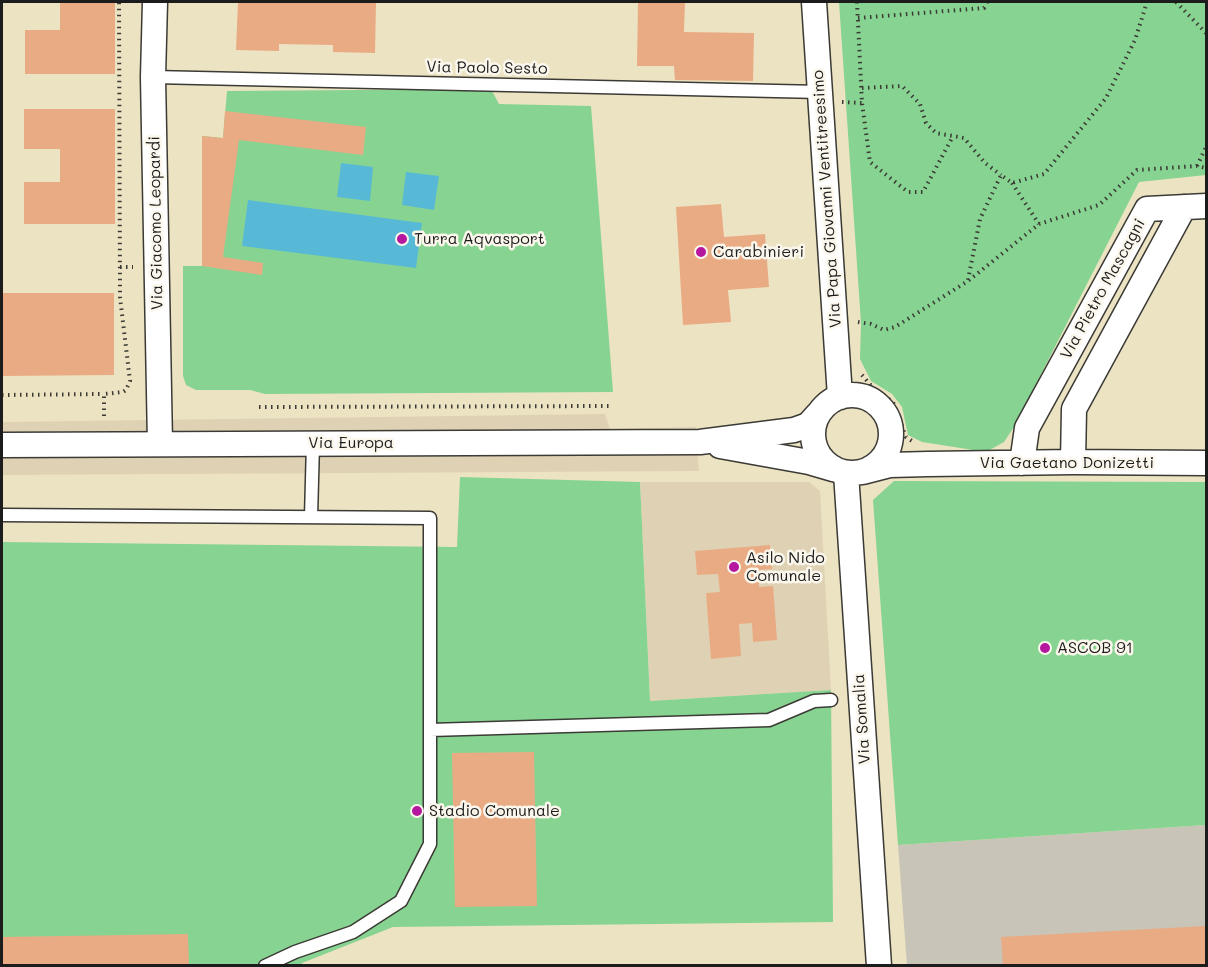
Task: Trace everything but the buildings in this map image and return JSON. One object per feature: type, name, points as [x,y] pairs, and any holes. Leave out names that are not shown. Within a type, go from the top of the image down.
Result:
[{"type":"street","name":"Via Giacomo Leopardi","points":[[155,2],[153,77],[160,444]]},
{"type":"street","name":"Via Papa Giovanni Ventitreesimo","points":[[814,2],[830,92],[840,397]]},
{"type":"street","name":"Via Pietro Mascagni","points":[[1073,462],[1074,409],[1195,206]]},
{"type":"street","name":"Via Pietro Mascagni","points":[[1022,463],[1027,428],[1147,209],[1195,206]]},
{"type":"street","points":[[890,425],[890,442],[885,455],[875,466],[847,471],[820,458],[814,446],[813,432],[817,415],[828,403],[840,397],[856,395],[871,399],[881,408],[890,425],[895,438],[905,451],[918,460],[930,464]]},
{"type":"street","name":"Via Europa","points":[[2,445],[700,442],[794,430],[808,425],[817,415]]},
{"type":"street","name":"Via Europa","points":[[700,442],[847,471]]},
{"type":"street","name":"Via Gaetano Donizetti","points":[[847,471],[890,465],[930,464],[1206,463]]},
{"type":"street","name":"Via Somalia","points":[[847,471],[879,966]]},
{"type":"lane","name":"Via Paolo Sesto","points":[[153,77],[830,92]]},
{"type":"lane","points":[[311,517],[312,443]]},
{"type":"lane","points":[[2,515],[430,518],[430,844],[401,901],[353,932],[295,952],[265,966]]},
{"type":"lane","points":[[430,730],[769,720],[814,701],[831,700]]},
{"type":"path","points":[[2,395],[123,392],[130,381],[120,297],[119,2]]},
{"type":"path","points":[[857,2],[862,103],[870,162],[908,192],[923,192],[952,138]]},
{"type":"path","points":[[858,18],[984,8],[987,2]]},
{"type":"path","points":[[1012,183],[1044,174],[1106,98],[1135,40],[1147,2]]},
{"type":"path","points":[[1176,2],[1206,33]]},
{"type":"path","points":[[862,88],[902,86],[920,104],[926,123],[936,133],[952,138],[964,138],[985,163],[1012,183],[1040,224]]},
{"type":"path","points":[[830,92],[842,102],[862,103]]},
{"type":"path","points":[[1197,166],[1206,147]]},
{"type":"path","points":[[856,311],[857,322],[871,324],[884,330],[895,327],[968,281],[1040,224],[1099,205],[1137,171],[1197,166],[1206,168]]},
{"type":"path","points":[[968,281],[980,219],[1000,175]]},
{"type":"path","points":[[120,267],[134,267]]},
{"type":"path","points":[[860,372],[873,388],[893,402],[906,437],[916,444],[931,448],[930,464]]},
{"type":"path","points":[[104,394],[104,416]]},
{"type":"path","points":[[260,407],[612,406]]},
{"type":"shaded area","points":[[605,414],[610,429],[696,427],[699,471],[2,475],[2,422]]},
{"type":"shaded area","name":"Asilo Nido Comunale","points":[[640,482],[809,482],[820,491],[831,690],[650,701]]},
{"type":"shaded area","points":[[1206,825],[1206,965],[907,965],[898,845]]},
{"type":"green space","points":[[839,2],[1206,2],[1206,175],[1139,182],[1014,427],[1004,442],[986,452],[922,442],[908,435],[902,407],[892,394],[871,381],[860,359],[861,323]]},
{"type":"green space","name":"Turra Aqvasport","points":[[491,89],[499,104],[591,106],[613,392],[265,394],[250,390],[196,390],[186,385],[183,376],[183,266],[202,266],[202,136],[223,138],[227,91]]},
{"type":"green space","name":"Stadio Comunale","points":[[460,477],[640,482],[650,701],[831,690],[833,922],[393,927],[301,965],[2,966],[2,542],[457,547]]},
{"type":"green space","name":"ASCOB 91","points":[[894,481],[1206,482],[1206,825],[898,845],[873,500]]},
{"type":"water","points":[[341,163],[373,167],[370,201],[337,197]]},
{"type":"water","points":[[406,172],[439,176],[434,210],[402,205]]},
{"type":"water","points":[[248,200],[422,223],[416,268],[242,246]]},
{"type":"place","name":"Turra Aqvasport","points":[[402,239]]},
{"type":"place","name":"Carabinieri","points":[[701,252]]},
{"type":"place","name":"Asilo Nido Comunale","points":[[734,567]]},
{"type":"place","name":"ASCOB 91","points":[[1045,648]]},
{"type":"place","name":"Stadio Comunale","points":[[417,811]]}]
